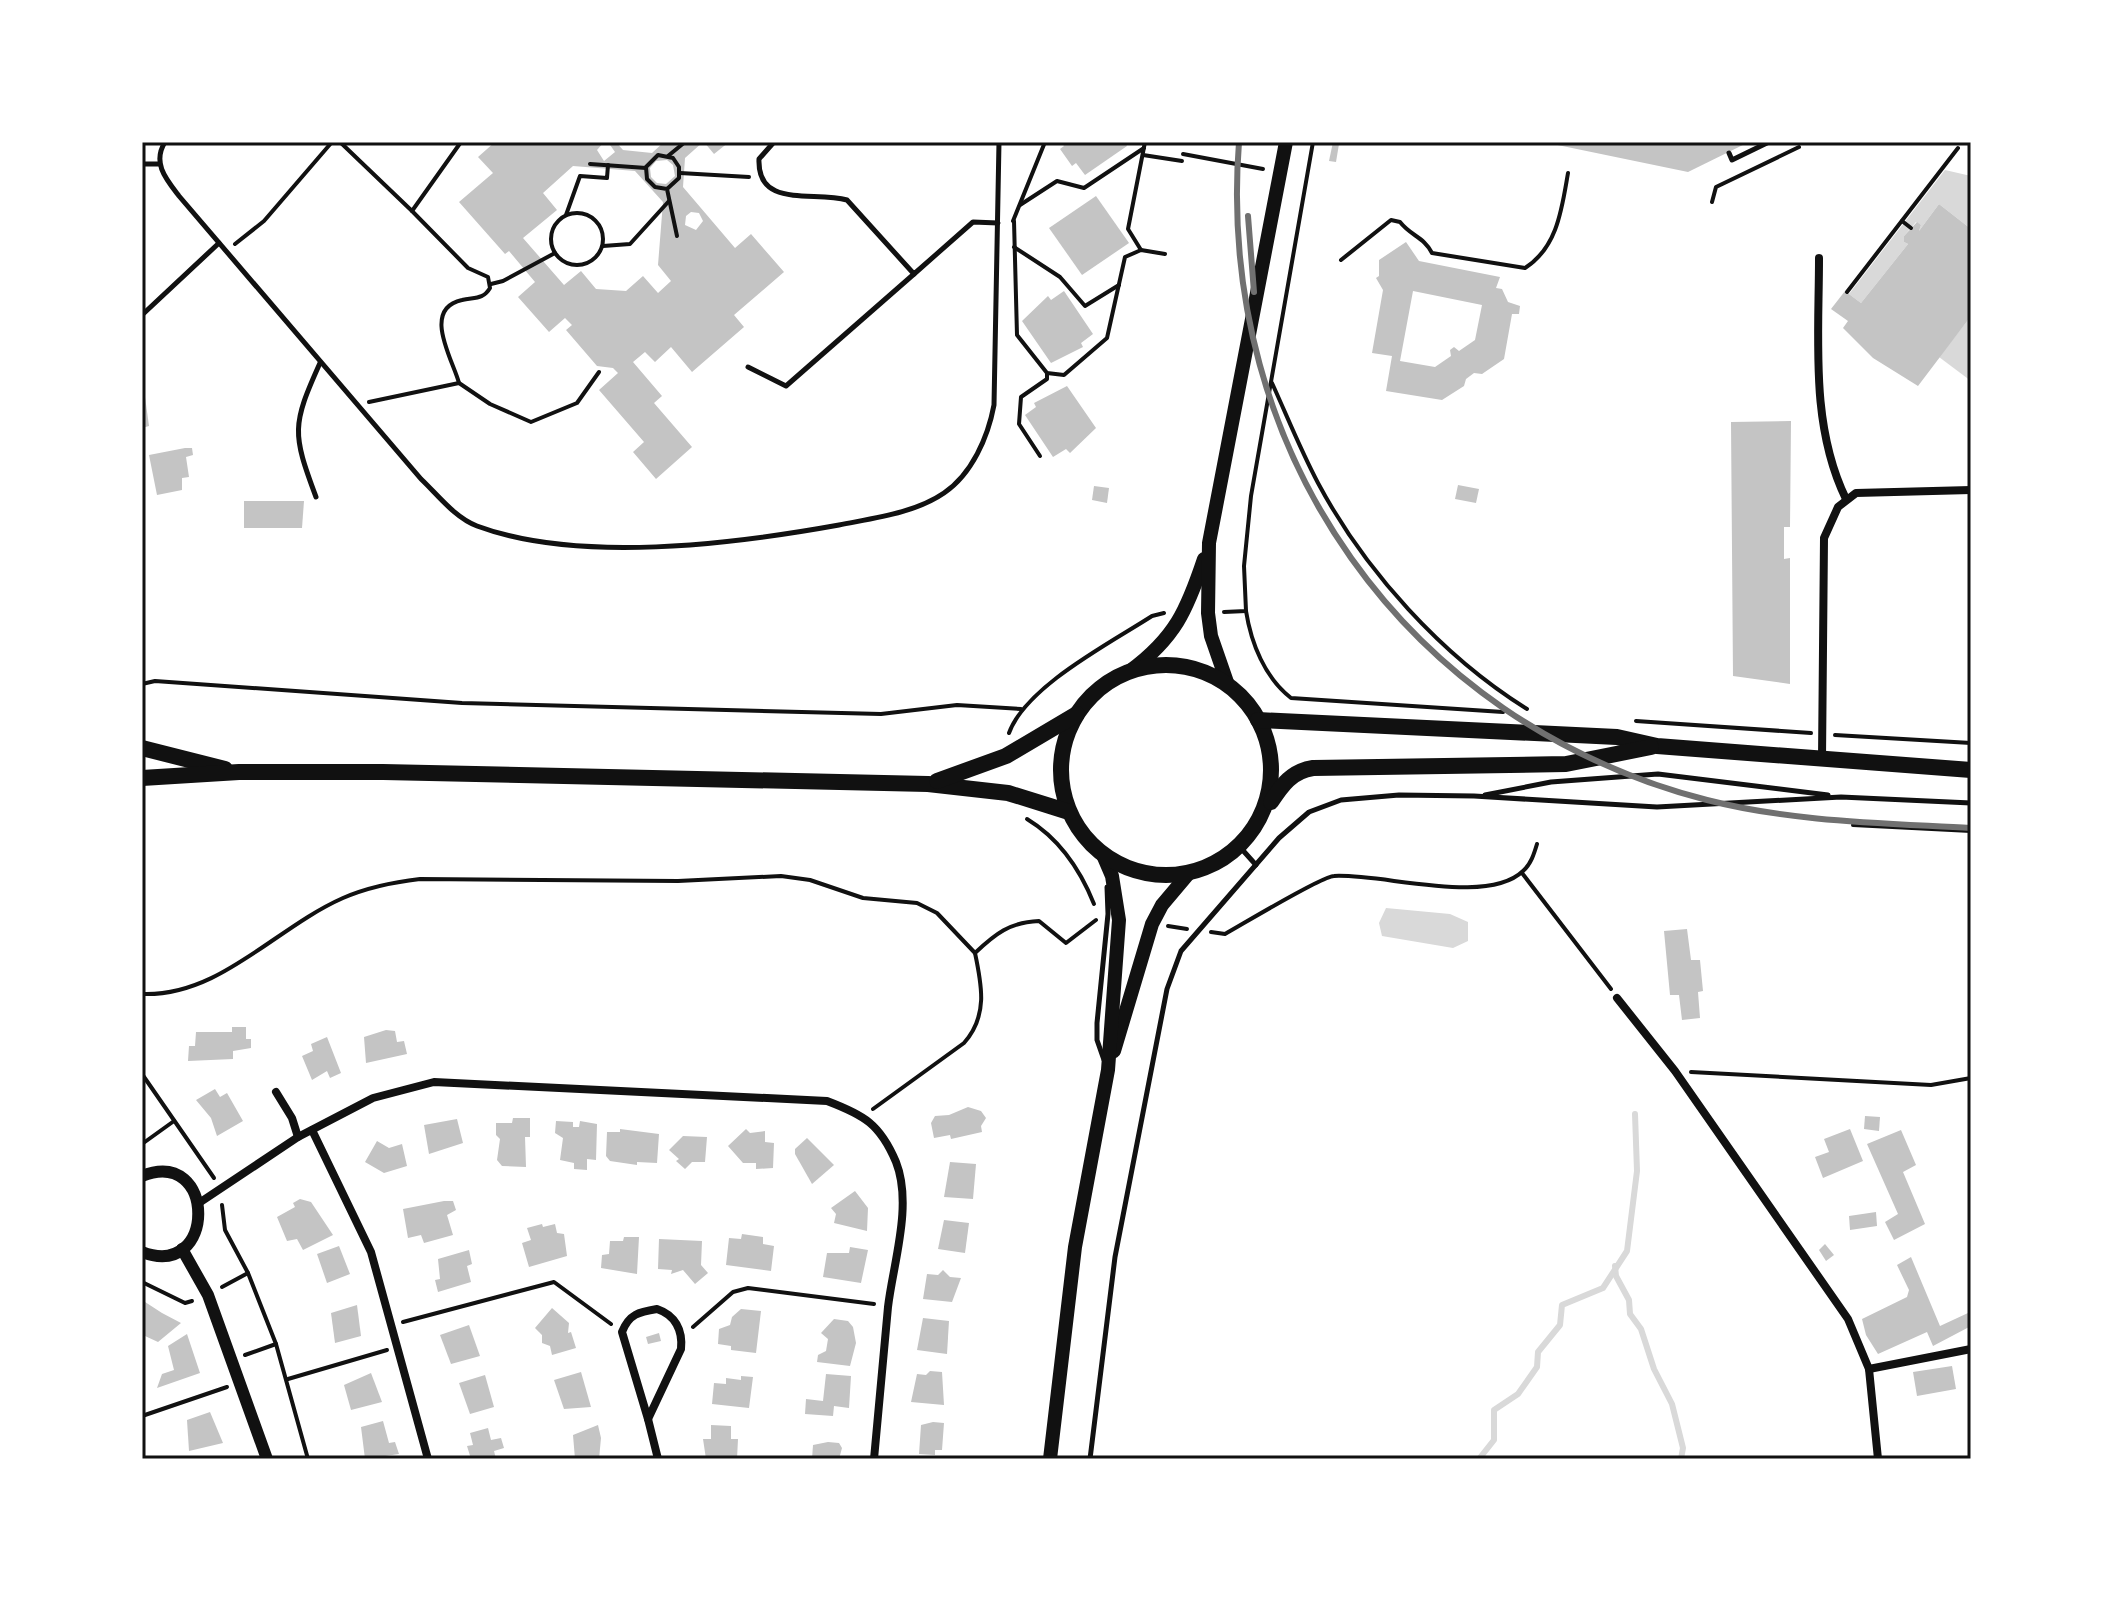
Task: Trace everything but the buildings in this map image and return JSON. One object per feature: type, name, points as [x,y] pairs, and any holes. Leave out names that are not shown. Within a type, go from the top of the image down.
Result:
[{"type":"main road","points":[[1286,142],[1209,543],[1186,613],[1169,636],[1130,671],[1100,688],[1077,714],[1067,733],[1061,772],[1069,812],[1084,835],[1103,855],[1118,864],[1152,875],[1189,873],[1221,860],[1239,846],[1283,784],[1301,770],[1566,764],[1657,746]]},
{"type":"main road","points":[[1209,543],[1208,613],[1214,647],[1228,685],[1258,720],[1271,761],[1266,803],[1257,823]]},
{"type":"main road","points":[[1130,671],[1147,666],[1181,666],[1198,670],[1228,685]]},
{"type":"main road","points":[[928,784],[1006,756],[1077,714]]},
{"type":"main road","points":[[1258,720],[1617,737],[1657,746],[1971,770]]},
{"type":"main road","points":[[142,748],[239,772]]},
{"type":"main road","points":[[142,778],[239,772],[383,772],[928,784],[1008,793],[1069,812]]},
{"type":"main road","points":[[1103,855],[1112,876],[1119,920],[1108,1070]]},
{"type":"main road","points":[[1050,1459],[1075,1247],[1108,1070],[1152,924],[1162,905],[1189,873]]},
{"type":"street","points":[[1819,258],[1819,400],[1831,469],[1846,499]]},
{"type":"street","points":[[1822,758],[1824,538],[1831,516],[1846,499],[1866,491],[1971,490]]},
{"type":"street","points":[[1617,998],[1675,1071],[1824,1280],[1848,1319],[1869,1369],[1878,1459]]},
{"type":"street","points":[[199,1203],[298,1137],[373,1098],[434,1082],[827,1101],[864,1116],[881,1133],[898,1165],[902,1207],[888,1306],[874,1459]]},
{"type":"street","points":[[276,1092],[292,1118],[298,1137]]},
{"type":"street","points":[[312,1130],[371,1252],[428,1459]]},
{"type":"street","points":[[142,1252],[160,1256],[182,1249],[196,1233],[199,1203],[181,1178],[145,1170]]},
{"type":"street","points":[[182,1249],[208,1295],[234,1359],[267,1459]]},
{"type":"street","points":[[648,1419],[681,1349],[682,1337],[674,1318],[657,1309],[639,1312],[627,1319],[622,1332],[658,1459]]},
{"type":"street","points":[[1869,1369],[1971,1349]]},
{"type":"lane","points":[[165,142],[159,153],[159,164],[179,196],[421,479],[466,520],[488,529],[572,543],[682,546],[799,532],[890,514],[924,504],[948,491],[969,466],[985,436],[994,396],[999,142]]},
{"type":"lane","points":[[774,142],[759,159],[762,178],[769,189],[783,195],[834,197],[851,202],[914,274]]},
{"type":"lane","points":[[1729,153],[1732,160],[1769,142]]},
{"type":"lane","points":[[142,164],[159,164]]},
{"type":"lane","points":[[748,367],[786,386],[973,222],[998,221]]},
{"type":"lane","points":[[142,315],[219,243]]},
{"type":"lane","points":[[316,497],[296,436],[303,400],[320,363]]},
{"type":"lane","points":[[1477,796],[1551,782],[1658,774],[1841,797],[1971,803]]},
{"type":"lane","points":[[1090,1459],[1115,1257],[1167,989],[1181,951],[1279,838],[1321,805],[1399,795],[1477,796],[1657,807],[1841,797]]},
{"type":"lane","points":[[1239,846],[1256,865]]},
{"type":"lane","points":[[1103,855],[1107,919],[1097,1040],[1108,1070]]},
{"type":"path","points":[[224,249],[238,243],[264,221],[332,142]]},
{"type":"path","points":[[340,142],[468,268],[485,274],[491,284]]},
{"type":"path","points":[[412,211],[461,142]]},
{"type":"path","points":[[667,189],[650,184],[646,168],[653,158],[668,156],[685,142]]},
{"type":"path","points":[[1040,456],[1019,424],[1021,397],[1047,379],[1047,373],[1017,335],[1014,221],[1045,142]]},
{"type":"path","points":[[1271,381],[1318,483],[1355,543],[1435,637],[1528,711],[1291,698],[1278,688],[1257,651],[1246,611],[1246,533],[1271,381],[1313,142]]},
{"type":"path","points":[[1020,205],[1057,181],[1084,188],[1144,145]]},
{"type":"path","points":[[1141,250],[1128,229],[1144,145]]},
{"type":"path","points":[[1712,202],[1716,187],[1799,147]]},
{"type":"path","points":[[1847,292],[1958,148]]},
{"type":"path","points":[[1183,154],[1280,172]]},
{"type":"path","points":[[1143,155],[1182,161]]},
{"type":"path","points":[[667,189],[676,183],[680,173],[677,162],[668,156]]},
{"type":"path","points":[[590,164],[646,168]]},
{"type":"path","points":[[566,216],[582,214],[601,229],[602,246],[598,254],[584,265],[568,263],[555,253],[552,236],[566,216],[580,176],[607,178],[608,165]]},
{"type":"path","points":[[680,173],[762,178]]},
{"type":"path","points":[[1341,260],[1391,220],[1400,222],[1408,232],[1423,238],[1432,253],[1525,268],[1534,262],[1556,232],[1568,173]]},
{"type":"path","points":[[667,189],[677,236]]},
{"type":"path","points":[[602,246],[630,244],[669,201]]},
{"type":"path","points":[[998,221],[1014,221]]},
{"type":"path","points":[[1902,221],[1911,228]]},
{"type":"path","points":[[1014,247],[1036,265],[1060,277],[1085,306],[1119,285]]},
{"type":"path","points":[[1047,373],[1064,375],[1107,338],[1125,257],[1141,250],[1165,254]]},
{"type":"path","points":[[555,253],[503,281],[491,284],[485,295],[448,307],[442,320],[443,339],[459,383],[490,404],[531,422],[577,403],[599,372]]},
{"type":"path","points":[[339,384],[343,379],[366,402],[459,383]]},
{"type":"path","points":[[1208,613],[1246,611]]},
{"type":"path","points":[[1006,756],[1011,726],[1023,709],[1079,663],[1152,616],[1186,613]]},
{"type":"path","points":[[142,684],[155,681],[462,703],[881,714],[957,705],[1023,709]]},
{"type":"path","points":[[1632,721],[1971,743]]},
{"type":"path","points":[[1008,793],[1009,808],[1056,842],[1081,872],[1098,918]]},
{"type":"path","points":[[1853,825],[1971,831]]},
{"type":"path","points":[[1216,933],[1225,934],[1331,875],[1475,887],[1522,873],[1532,859],[1537,844]]},
{"type":"path","points":[[1522,873],[1617,998]]},
{"type":"path","points":[[142,994],[169,995],[203,984],[343,898],[396,882],[420,879],[678,881],[781,876],[810,880],[863,898],[917,903],[937,913],[975,953],[981,984],[981,1018],[975,1031],[964,1043],[864,1116]]},
{"type":"path","points":[[975,953],[997,932],[1021,922],[1039,921],[1066,943],[1098,918],[1107,919]]},
{"type":"path","points":[[1675,1071],[1931,1085],[1971,1078]]},
{"type":"path","points":[[142,1074],[220,1187],[225,1230],[248,1273],[276,1344],[308,1459]]},
{"type":"path","points":[[142,1144],[174,1121]]},
{"type":"path","points":[[392,1326],[554,1282],[622,1332]]},
{"type":"path","points":[[682,1337],[733,1292],[748,1288],[888,1306]]},
{"type":"path","points":[[234,1359],[276,1344]]},
{"type":"path","points":[[287,1379],[397,1347]]},
{"type":"path","points":[[142,1416],[242,1383]]},
{"type":"shaded area","points":[[1945,170],[1971,176],[1971,229],[1939,204],[1919,231],[1921,225],[1916,222],[1904,236],[1904,242],[1908,244],[1861,303],[1849,294]]},
{"type":"shaded area","points":[[1971,316],[1971,381],[1939,357]]},
{"type":"shaded area","points":[[1386,908],[1450,914],[1468,922],[1468,941],[1453,948],[1382,936],[1379,923]]},
{"type":"waterway","points":[[1479,1459],[1494,1440],[1494,1410],[1518,1394],[1537,1367],[1538,1352],[1560,1325],[1562,1305],[1603,1288],[1627,1251],[1637,1171],[1635,1114]]},
{"type":"waterway","points":[[1615,1266],[1616,1276],[1629,1300],[1630,1314],[1641,1329],[1654,1369],[1672,1404],[1683,1448],[1681,1459]]},
{"type":"railway","points":[[1239,142],[1240,256],[1260,364],[1297,466],[1351,558],[1420,639],[1504,708],[1599,762],[1707,800],[1805,817],[1971,828]]},
{"type":"railway","points":[[1248,216],[1254,292]]}]
